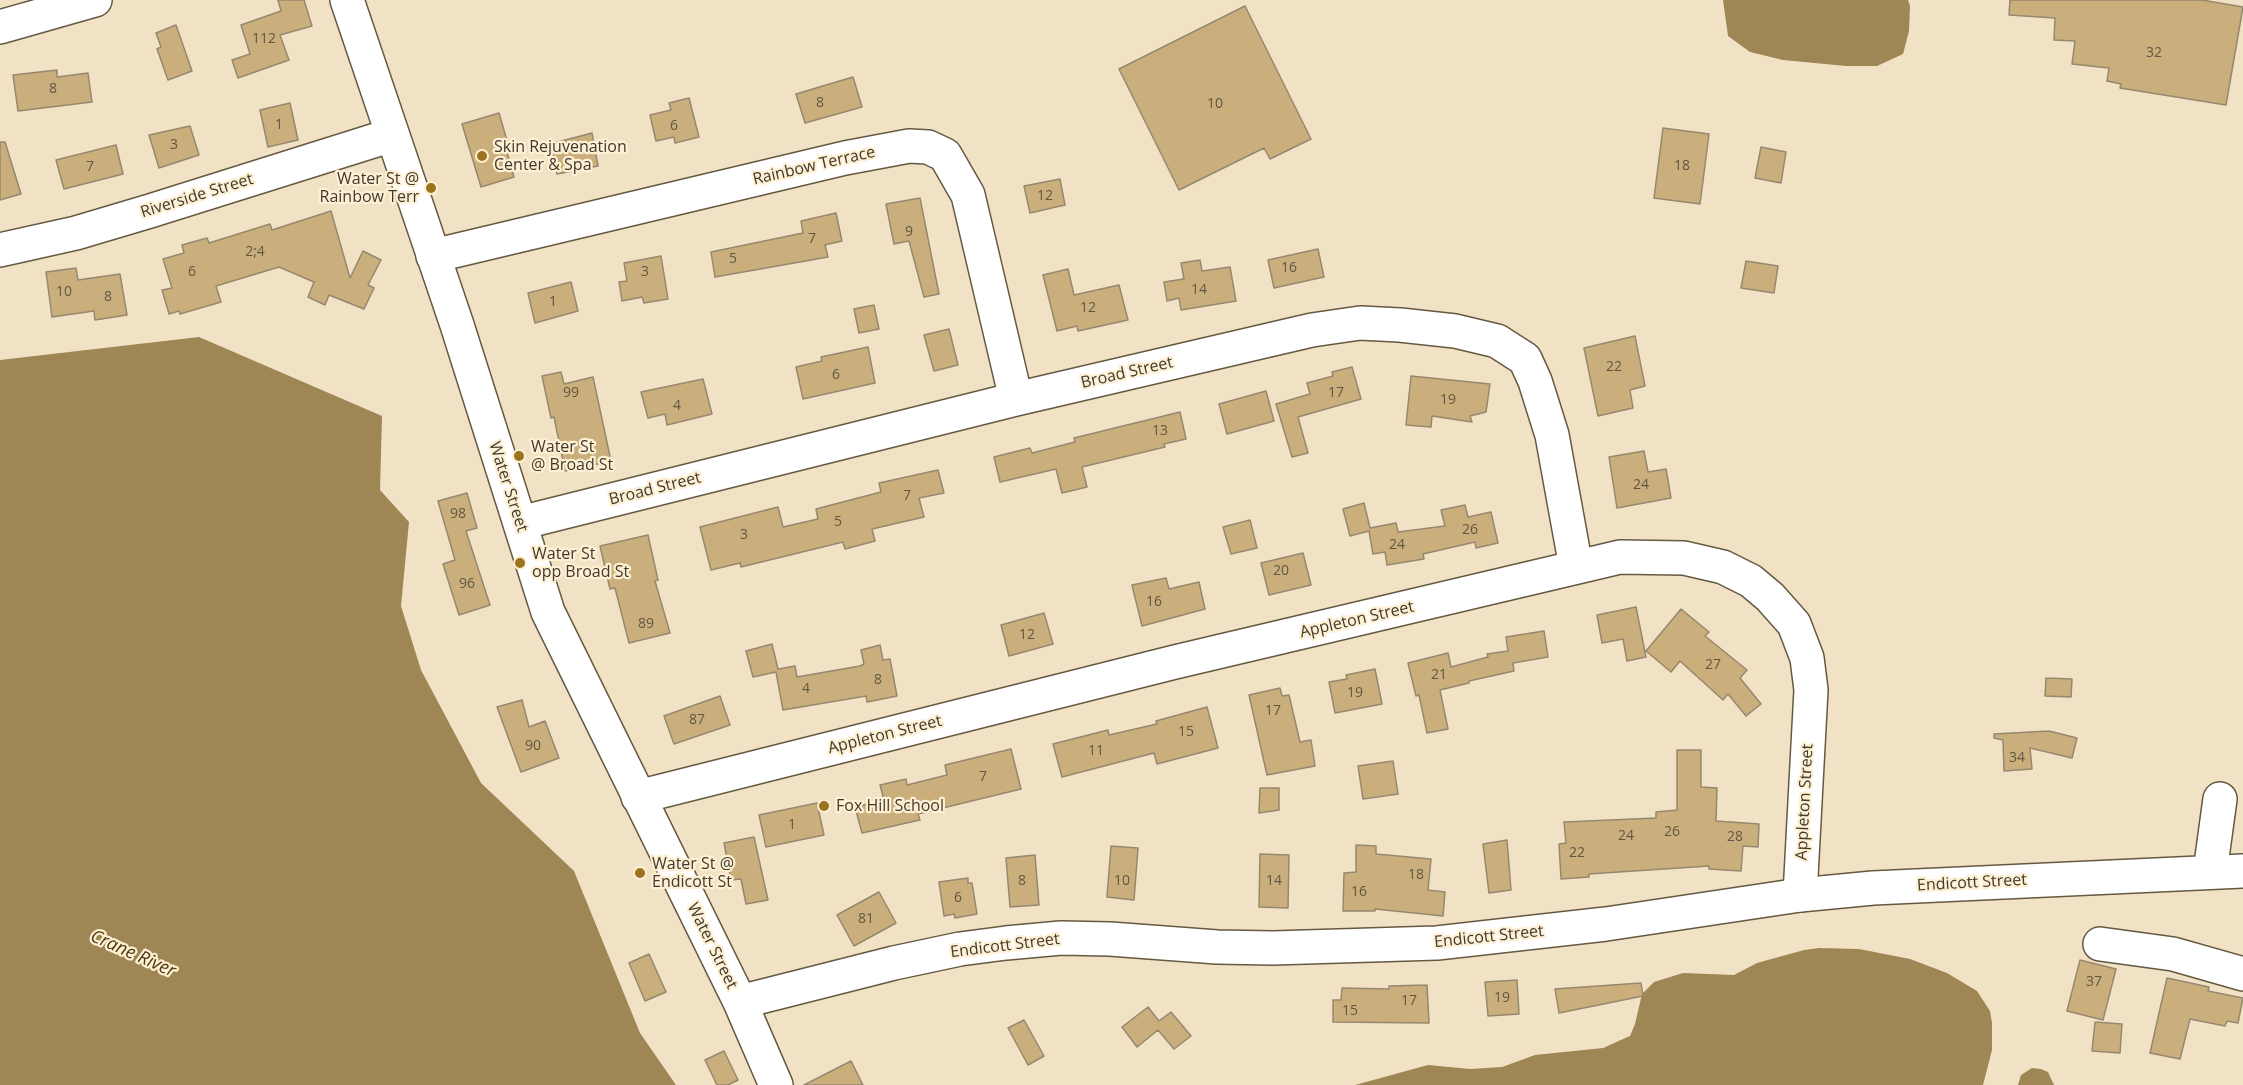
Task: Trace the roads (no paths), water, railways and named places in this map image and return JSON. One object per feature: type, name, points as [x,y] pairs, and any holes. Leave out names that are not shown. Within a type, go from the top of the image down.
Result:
[{"type":"street","points":[[0,27],[95,0]]},
{"type":"street","name":"Water Street","points":[[348,0],[549,612],[740,1002],[776,1085]]},
{"type":"street","name":"Riverside Street","points":[[0,250],[76,233],[392,135]]},
{"type":"street","name":"Rainbow Terrace","points":[[433,256],[845,158],[909,146],[928,147],[945,155],[968,195],[1016,399]]},
{"type":"street","name":"Broad Street","points":[[520,523],[1016,399],[1312,330],[1360,324],[1400,325],[1455,331],[1497,341],[1525,359],[1535,381],[1552,435],[1576,567]]},
{"type":"street","name":"Appleton Street","points":[[638,797],[1175,662],[1576,567],[1620,557],[1684,558],[1723,567],[1751,581],[1770,597],[1794,624],[1807,658],[1811,690],[1800,894]]},
{"type":"street","points":[[2210,872],[2220,799]]},
{"type":"street","name":"Endicott Street","points":[[740,1002],[894,963],[960,949],[1061,938],[1273,948],[1437,943],[1595,925],[1800,894],[1873,888],[2243,871]]},
{"type":"street","points":[[2100,944],[2173,954],[2243,974]]},
{"type":"water","points":[[1723,0],[1908,0],[1910,6],[1909,31],[1903,54],[1877,66],[1846,66],[1783,60],[1750,52],[1728,36]]},
{"type":"water","name":"Crane River","points":[[199,337],[382,416],[380,490],[409,522],[401,606],[421,670],[481,783],[574,871],[640,1033],[676,1085],[0,1085],[0,360]]},
{"type":"water","points":[[1819,948],[1859,949],[1910,959],[1947,973],[1977,991],[1990,1011],[1992,1023],[1992,1050],[1983,1085],[1355,1085],[1428,1065],[1470,1069],[1502,1067],[1535,1055],[1603,1048],[1630,1036],[1642,994],[1654,982],[1683,973],[1734,975],[1757,963]]},
{"type":"water","points":[[2032,1068],[2048,1072],[2054,1085],[2018,1085],[2021,1075]]},
{"type":"place","name":"Skin Rejuvenation Center & Spa","points":[[482,156]]},
{"type":"place","name":"Water St @ Rainbow Terr","points":[[431,188]]},
{"type":"place","name":"Water St @ Broad St","points":[[519,456]]},
{"type":"place","name":"Water St opp Broad St","points":[[520,563]]},
{"type":"place","name":"Fox Hill School","points":[[824,806]]},
{"type":"place","name":"Water St @ Endicott St","points":[[640,873]]}]
